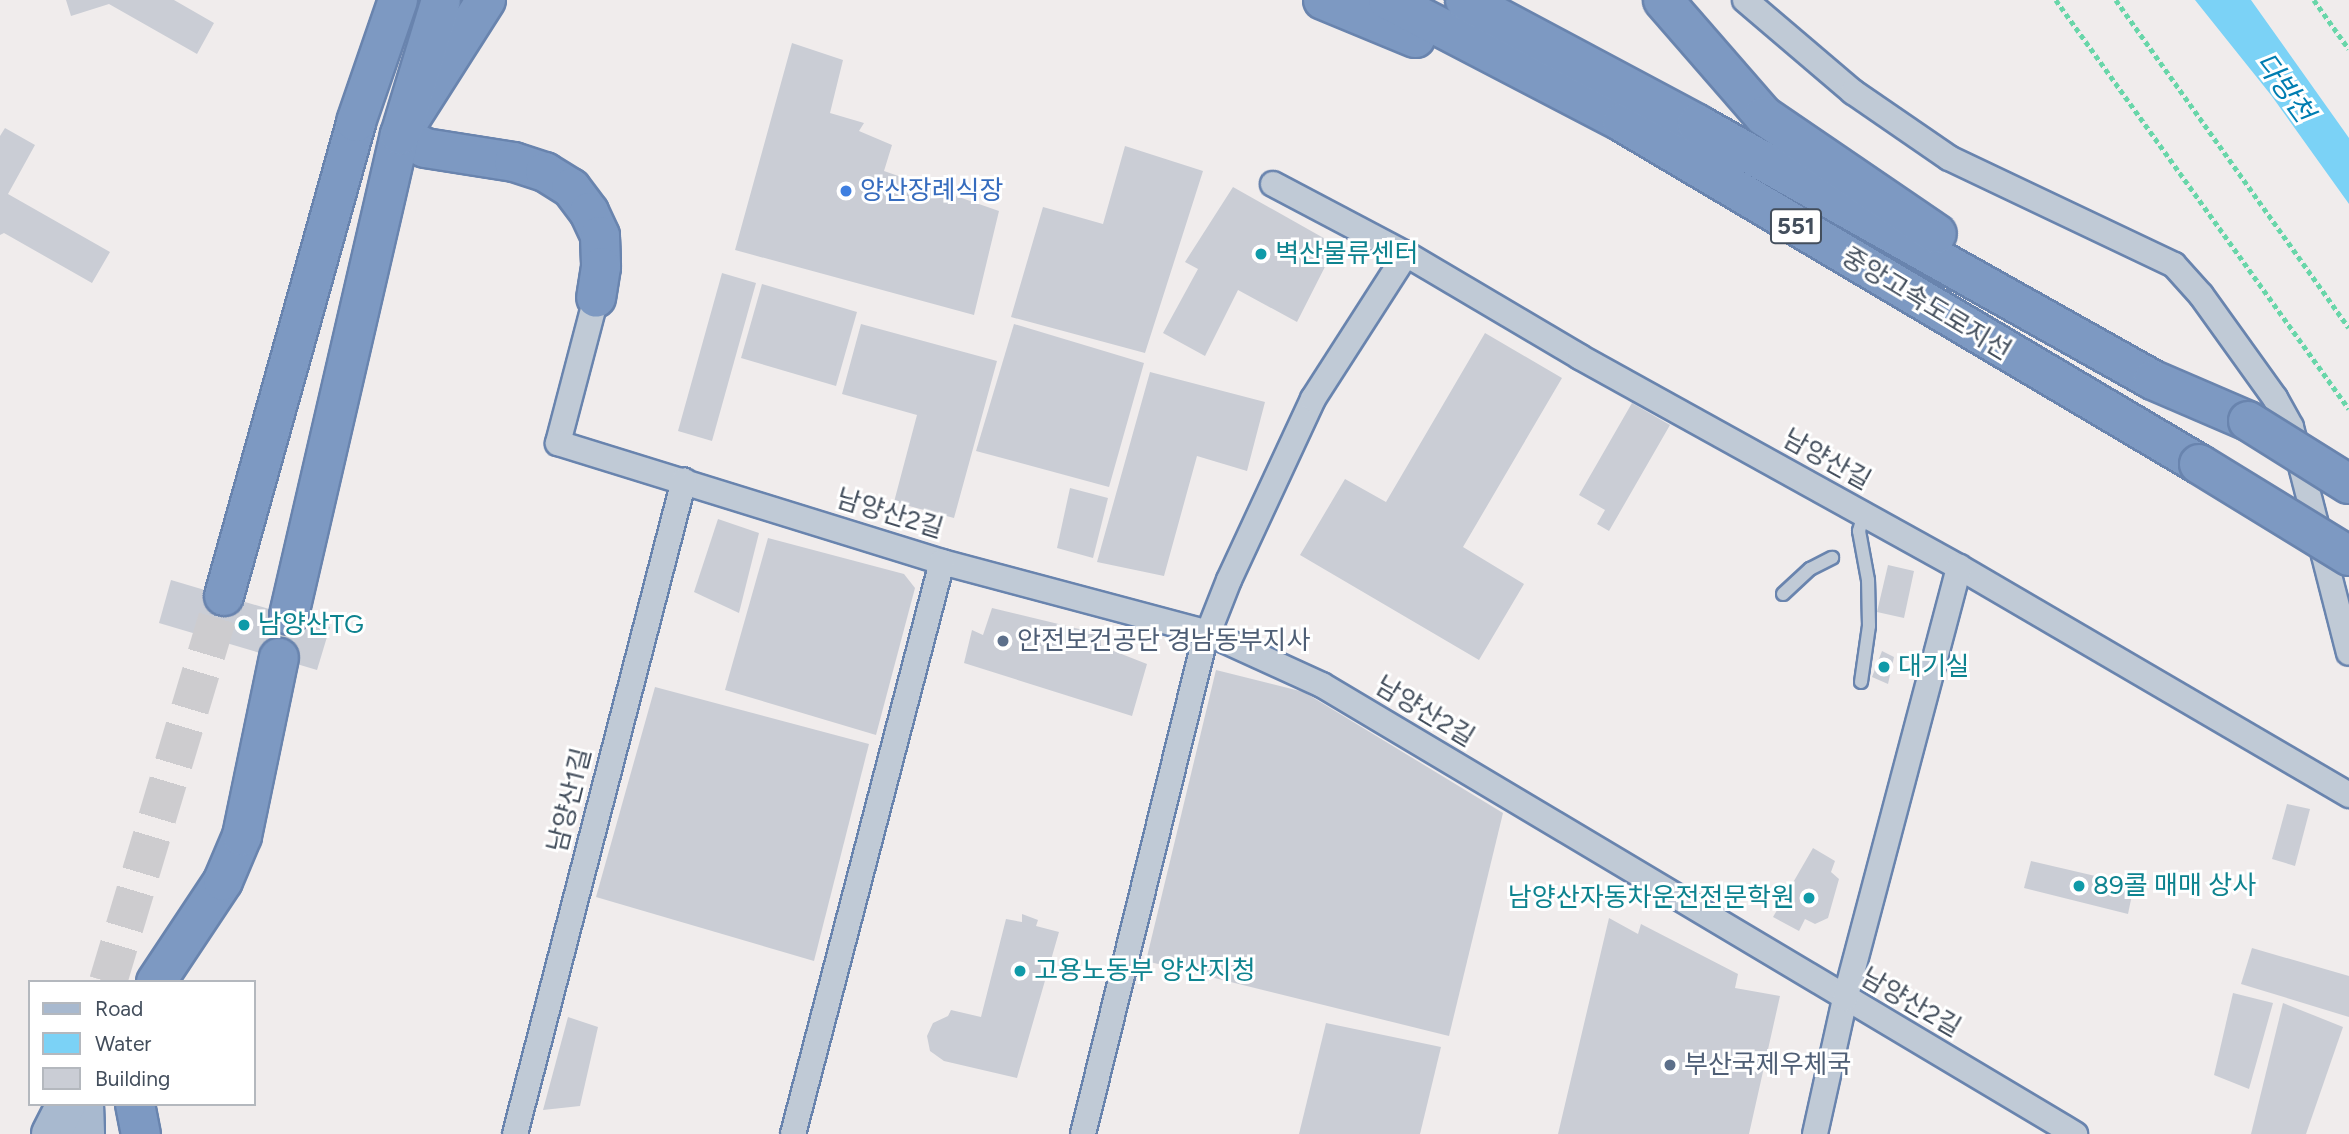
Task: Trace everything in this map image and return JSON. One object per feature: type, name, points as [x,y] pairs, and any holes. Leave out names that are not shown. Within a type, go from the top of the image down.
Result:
[{"type":"highway","points":[[356,122],[370,0]]},
{"type":"highway","points":[[224,596],[356,122],[398,0]]},
{"type":"highway","points":[[289,615],[400,135],[442,0]]},
{"type":"highway","points":[[400,135],[486,0]]},
{"type":"highway","points":[[1323,0],[1622,122]]},
{"type":"highway","name":"중앙고속도로지선","points":[[1388,0],[1622,122],[2199,464],[2349,556]]},
{"type":"highway","name":"중앙고속도로지선","points":[[1465,0],[1709,131],[2153,380],[2248,421],[2349,484]]},
{"type":"highway","points":[[1663,0],[1764,116],[2153,380]]},
{"type":"highway","points":[[400,135],[425,148],[514,162],[545,172],[571,188],[589,212],[600,236],[601,267],[596,299]]},
{"type":"highway","points":[[157,980],[223,881],[242,836],[279,658]]},
{"type":"highway","points":[[113,1134],[114,1106]]},
{"type":"highway","points":[[135,1106],[141,1134]]},
{"type":"main road","points":[[51,1134],[65,1106]]},
{"type":"main road","points":[[84,1106],[85,1134]]},
{"type":"street","points":[[1745,0],[1853,92],[1949,158],[2174,265],[2201,295],[2275,398],[2291,428],[2349,653]]},
{"type":"street","name":"남양산길","points":[[1273,184],[1406,254],[1580,358],[1959,567],[2349,795]]},
{"type":"street","points":[[1083,1134],[1208,633],[1229,580],[1313,400],[1406,254]]},
{"type":"street","name":"남양산2길","points":[[596,299],[558,443],[942,562],[1208,633],[1322,685],[2075,1134]]},
{"type":"street","name":"남양산1길","points":[[514,1134],[684,480]]},
{"type":"street","points":[[793,1134],[942,562]]},
{"type":"street","points":[[1815,1134],[1845,999],[1959,567]]},
{"type":"lane","points":[[1861,682],[1870,626],[1868,580],[1859,531],[1864,514]]},
{"type":"lane","points":[[1783,594],[1810,569],[1832,558]]},
{"type":"path","points":[[2056,0],[2349,409]]},
{"type":"path","points":[[2116,0],[2349,328]]},
{"type":"path","points":[[2314,0],[2349,49]]},
{"type":"water","name":"다방천","points":[[2195,0],[2251,0],[2349,138],[2349,204],[2271,95]]},
{"type":"building","points":[[66,0],[174,0],[214,23],[197,54],[109,4],[71,16]]},
{"type":"building","name":"양산장례식장","points":[[792,43],[843,60],[830,113],[864,123],[859,131],[892,145],[884,171],[999,211],[974,315],[735,250]]},
{"type":"building","points":[[5,128],[35,145],[8,194],[110,252],[92,283],[4,233],[0,235],[0,136]]},
{"type":"building","points":[[1125,146],[1203,171],[1145,353],[1011,317],[1043,207],[1103,224]]},
{"type":"building","name":"벽산물류센터","points":[[1233,187],[1336,245],[1297,322],[1238,290],[1205,356],[1163,333],[1198,269],[1185,262]]},
{"type":"building","points":[[722,273],[756,283],[712,441],[678,431]]},
{"type":"building","points":[[762,284],[857,312],[836,386],[741,358]]},
{"type":"building","points":[[861,324],[997,361],[954,518],[894,502],[917,415],[842,394]]},
{"type":"building","points":[[1014,324],[1144,363],[1109,487],[976,451]]},
{"type":"building","points":[[1485,333],[1562,378],[1463,547],[1524,584],[1479,660],[1300,555],[1345,479],[1386,502]]},
{"type":"building","points":[[1150,372],[1265,402],[1247,471],[1197,456],[1164,576],[1097,562]]},
{"type":"building","points":[[1632,403],[1670,425],[1609,531],[1597,524],[1605,510],[1579,495]]},
{"type":"building","points":[[1070,488],[1108,498],[1093,558],[1057,548]]},
{"type":"building","points":[[718,519],[759,533],[739,613],[694,592]]},
{"type":"building","points":[[768,538],[904,574],[915,588],[876,735],[725,690]]},
{"type":"building","points":[[1888,565],[1914,571],[1904,618],[1877,612]]},
{"type":"building","name":"남양산TG","points":[[171,580],[330,627],[317,670],[159,623]]},
{"type":"building","points":[[992,608],[1100,634],[1101,646],[1147,664],[1132,716],[964,663],[972,630],[983,635]]},
{"type":"building","name":"대기실","points":[[1882,651],[1894,657],[1888,684],[1872,677]]},
{"type":"building","points":[[1216,670],[1304,692],[1503,813],[1449,1036],[1146,961]]},
{"type":"building","points":[[655,687],[869,744],[814,961],[596,897]]},
{"type":"building","points":[[2287,804],[2310,809],[2295,866],[2272,859]]},
{"type":"building","name":"남양산자동차운전전문학원","points":[[1813,848],[1835,861],[1831,872],[1839,879],[1828,918],[1815,924],[1805,919],[1799,931],[1773,917]]},
{"type":"building","name":"89콜 매매 상사","points":[[2031,861],[2134,885],[2128,914],[2024,888]]},
{"type":"building","name":"고용노동부 양산지청","points":[[1022,914],[1038,920],[1036,926],[1059,932],[1017,1078],[944,1061],[930,1051],[927,1036],[933,1023],[948,1016],[951,1010],[981,1017],[1006,919],[1022,922]]},
{"type":"building","name":"부산국제우체국","points":[[1609,918],[1638,934],[1641,924],[1738,974],[1735,988],[1780,996],[1749,1134],[1558,1134]]},
{"type":"building","points":[[2252,948],[2349,976],[2349,1017],[2241,984]]},
{"type":"building","points":[[2233,993],[2273,1003],[2249,1089],[2214,1075]]},
{"type":"building","points":[[2283,1003],[2343,1027],[2306,1134],[2251,1134]]},
{"type":"building","points":[[568,1017],[598,1027],[580,1106],[543,1110]]},
{"type":"building","points":[[1326,1023],[1441,1047],[1420,1134],[1299,1134]]},
{"type":"tunnel","points":[[109,980],[224,596]]},
{"type":"place","name":"양산장례식장","points":[[846,191]]},
{"type":"place","name":"벽산물류센터","points":[[1261,254]]},
{"type":"place","name":"남양산TG","points":[[244,625]]},
{"type":"place","name":"안전보건공단 경남동부지사","points":[[1003,641]]},
{"type":"place","name":"대기실","points":[[1884,667]]},
{"type":"place","name":"89콜 매매 상사","points":[[2079,886]]},
{"type":"place","name":"남양산자동차운전전문학원","points":[[1809,898]]},
{"type":"place","name":"고용노동부 양산지청","points":[[1020,971]]},
{"type":"place","name":"부산국제우체국","points":[[1670,1065]]}]
